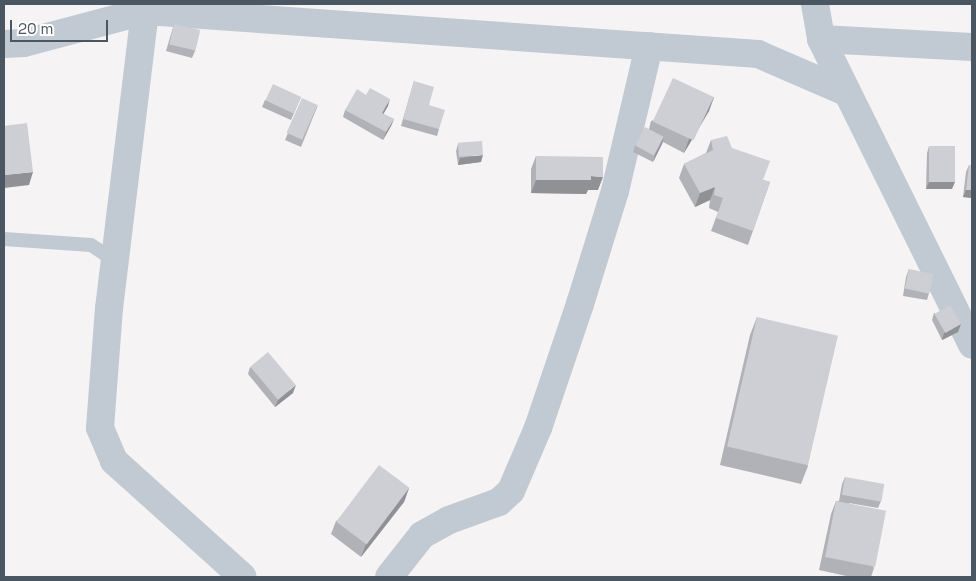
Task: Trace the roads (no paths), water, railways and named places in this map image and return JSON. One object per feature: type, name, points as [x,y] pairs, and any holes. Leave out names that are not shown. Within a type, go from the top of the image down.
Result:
[{"type":"street","points":[[815,4],[821,40],[972,345]]},
{"type":"street","points":[[4,44],[24,43],[144,11],[758,54],[846,92]]},
{"type":"street","points":[[144,11],[101,380],[100,428],[114,461],[243,577]]},
{"type":"street","points":[[821,40],[972,47]]},
{"type":"street","points":[[389,577],[422,535],[449,520],[499,502],[511,492],[538,428],[580,304],[615,191],[648,46]]},
{"type":"lane","points":[[4,238],[92,245],[108,256],[114,274]]}]
